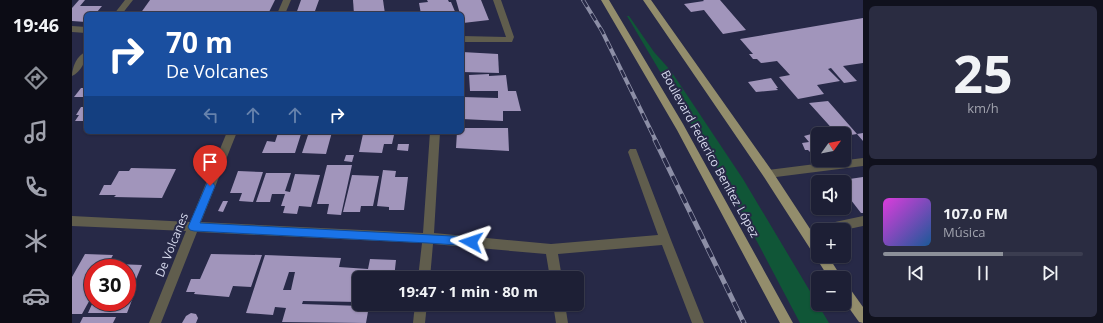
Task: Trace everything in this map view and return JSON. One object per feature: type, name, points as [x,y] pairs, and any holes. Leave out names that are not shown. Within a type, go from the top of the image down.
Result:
[{"type":"main road","name":"Boulevard Federico Benítez López","points":[[605,0],[680,127],[787,323]]},
{"type":"main road","points":[[647,0],[768,174],[811,240]]},
{"type":"main road","points":[[851,299],[861,311]]},
{"type":"street","points":[[120,12],[129,0]]},
{"type":"street","points":[[282,12],[287,0]]},
{"type":"street","points":[[464,39],[509,40],[510,37],[497,0]]},
{"type":"street","points":[[72,29],[84,30]]},
{"type":"street","points":[[72,73],[84,58]]},
{"type":"street","name":"De Volcanes","points":[[155,323],[231,134]]},
{"type":"street","points":[[425,271],[435,134]]},
{"type":"street","points":[[632,152],[698,323]]},
{"type":"street","points":[[768,174],[863,162]]},
{"type":"street","points":[[72,221],[428,238],[551,249],[665,240]]},
{"type":"street","points":[[851,224],[863,221]]},
{"type":"street","points":[[806,233],[811,232]]},
{"type":"street","points":[[551,249],[555,271]]},
{"type":"street","points":[[419,323],[420,311]]},
{"type":"street","points":[[560,311],[562,323]]},
{"type":"green space","points":[[627,16],[629,16],[654,52],[671,71],[743,179],[811,293],[811,311],[822,311],[829,323],[800,323],[725,181]]},
{"type":"building","points":[[79,0],[85,0],[80,6],[102,6],[97,12],[84,12],[84,22],[72,21],[72,8]]},
{"type":"building","points":[[150,0],[275,0],[269,12],[141,12]]},
{"type":"building","points":[[301,0],[319,0],[315,11],[321,12],[297,12]]},
{"type":"building","points":[[353,0],[383,0],[385,12],[354,12]]},
{"type":"building","points":[[427,0],[448,0],[451,2],[455,12],[421,12],[419,3],[428,2]]},
{"type":"building","points":[[456,0],[481,0],[489,20],[464,23],[464,12],[459,12]]},
{"type":"building","points":[[703,0],[720,0],[746,30],[723,34],[704,10],[691,12],[684,4],[704,1]]},
{"type":"building","points":[[863,18],[863,63],[843,66],[857,81],[844,83],[831,68],[828,69],[840,81],[817,85],[824,94],[798,99],[779,77],[790,75],[777,61],[761,63],[757,59],[753,59],[749,54],[753,54],[740,39]]},
{"type":"building","points":[[464,52],[498,54],[499,73],[464,72]]},
{"type":"building","points":[[469,75],[506,75],[508,91],[516,91],[521,111],[503,111],[503,121],[464,119],[464,97],[498,98],[498,91],[470,91]]},
{"type":"building","points":[[771,78],[778,90],[756,92],[748,82]]},
{"type":"building","points":[[81,88],[84,88],[84,97],[74,97]]},
{"type":"building","points":[[828,101],[851,127],[831,127],[809,103]]},
{"type":"building","points":[[81,107],[84,107],[84,121],[75,121],[79,115],[76,115]]},
{"type":"building","points":[[851,127],[857,134],[851,135]]},
{"type":"building","points":[[464,128],[508,128],[509,151],[456,148],[457,134],[464,134]]},
{"type":"building","points":[[863,133],[863,141],[857,134]]},
{"type":"building","points":[[278,134],[301,134],[295,153],[262,153],[267,141],[275,142]]},
{"type":"building","points":[[308,134],[331,134],[326,154],[302,153]]},
{"type":"building","points":[[363,134],[394,135],[392,144],[384,144],[382,153],[359,152]]},
{"type":"building","points":[[811,134],[811,152],[805,150],[802,143],[809,142],[804,136]]},
{"type":"building","points":[[398,144],[409,144],[408,151],[397,150]]},
{"type":"building","points":[[346,155],[354,155],[352,162],[344,161]]},
{"type":"building","points":[[327,165],[352,165],[341,215],[327,214],[329,204],[317,204]]},
{"type":"building","points":[[131,168],[176,169],[162,198],[114,197],[116,195],[99,195],[104,185],[111,185],[119,171],[129,171]]},
{"type":"building","points":[[383,170],[396,171],[395,177],[408,177],[404,210],[389,210],[389,207],[377,206]]},
{"type":"building","points":[[238,171],[263,172],[253,202],[239,201],[242,193],[230,193]]},
{"type":"building","points":[[266,173],[291,173],[285,191],[290,192],[295,174],[320,175],[311,207],[299,206],[297,214],[283,213],[285,206],[281,206],[285,194],[272,194],[270,202],[256,202]]},
{"type":"building","points":[[352,175],[379,176],[373,206],[361,206],[360,212],[343,212]]},
{"type":"building","points":[[863,177],[863,213],[861,213],[851,200],[851,179]]},
{"type":"building","points":[[223,201],[228,201],[223,212],[218,211]]},
{"type":"building","points":[[85,254],[113,255],[111,259],[84,259],[84,310],[82,314],[72,314],[72,277]]},
{"type":"building","points":[[211,254],[262,255],[251,287],[233,286],[229,297],[186,292],[191,279],[200,279]]},
{"type":"building","points":[[265,255],[341,258],[339,267],[368,269],[370,259],[396,260],[395,271],[352,271],[352,302],[303,301],[302,304],[352,306],[352,311],[368,311],[366,323],[282,322],[286,308],[275,307],[273,315],[246,313]],"holes":[[[289,272],[295,272],[291,290],[283,290]]]},
{"type":"building","points":[[136,265],[142,265],[136,279]]},
{"type":"building","points":[[89,311],[128,311],[127,313],[88,313]]},
{"type":"building","points":[[191,313],[196,314],[198,318],[196,323],[182,323],[186,316]]},
{"type":"building","points":[[83,317],[116,317],[113,323],[80,323]]},
{"type":"railway","points":[[583,0],[602,31],[656,141]]},
{"type":"railway","points":[[655,140],[744,323]]},
{"type":"route","points":[[210,186],[194,227],[428,238],[471,242]]}]
